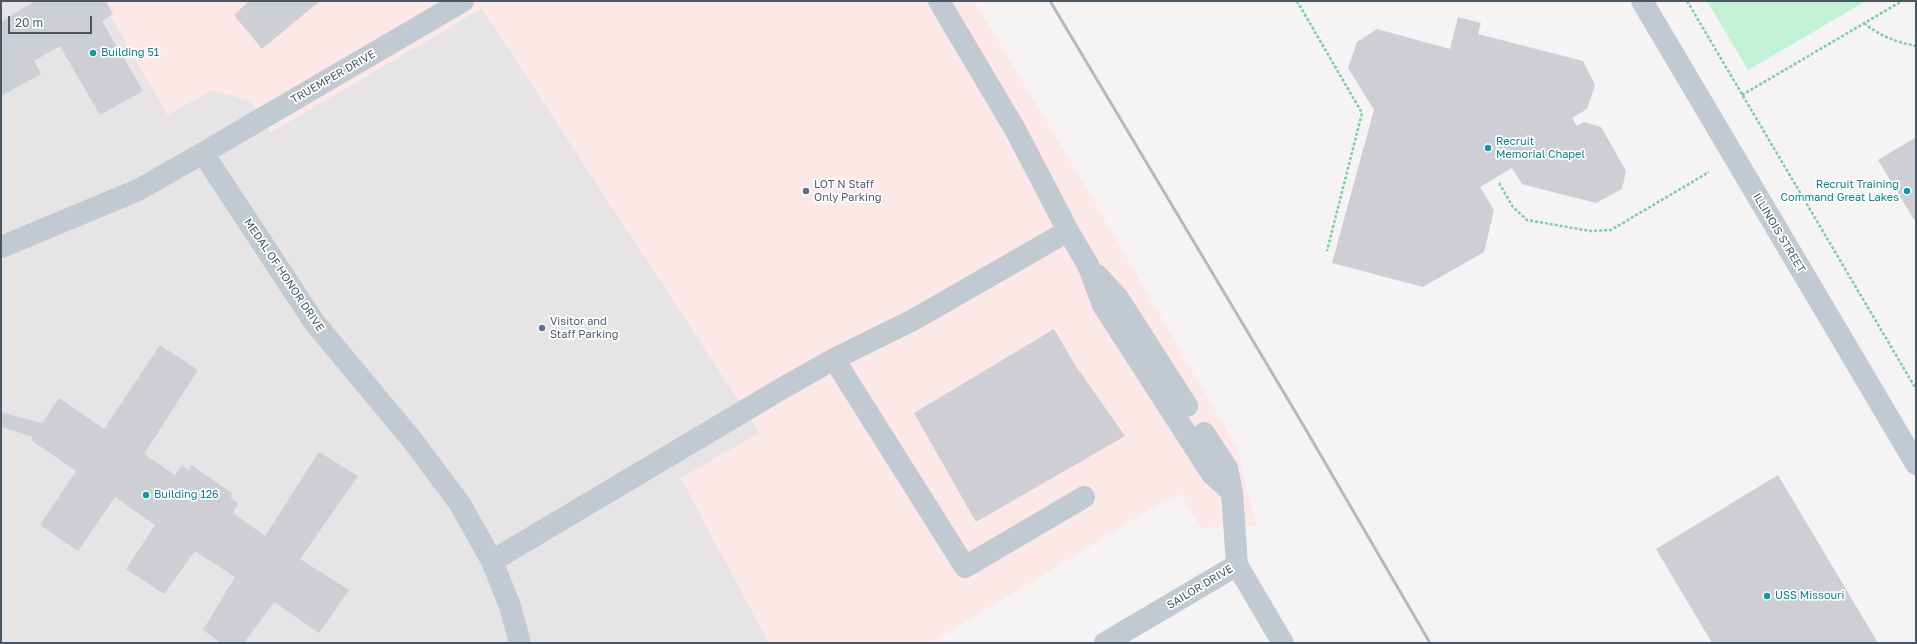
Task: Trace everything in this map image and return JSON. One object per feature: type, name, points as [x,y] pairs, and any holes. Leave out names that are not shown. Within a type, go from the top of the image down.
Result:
[{"type":"street","name":"TRUEMPER DRIVE","points":[[203,153],[463,1]]},
{"type":"street","points":[[939,1],[1016,131],[1068,232],[1088,265],[1103,305],[1212,474],[1232,492],[1237,565]]},
{"type":"street","name":"ILLINOIS STREET","points":[[1642,1],[1916,464]]},
{"type":"street","points":[[1,247],[138,190],[203,153]]},
{"type":"street","name":"MEDAL OF HONOR DRIVE","points":[[203,153],[314,322],[413,441],[460,504],[492,561],[510,606],[520,643]]},
{"type":"street","points":[[492,561],[636,474],[834,359],[913,320],[1068,232]]},
{"type":"street","points":[[834,359],[965,567],[1084,497]]},
{"type":"street","name":"SAILOR DRIVE","points":[[1105,643],[1237,565],[1283,643]]},
{"type":"path","points":[[1297,1],[1362,113],[1327,251]]},
{"type":"path","points":[[1686,1],[1916,389]]},
{"type":"path","points":[[1742,95],[1902,1]]},
{"type":"path","points":[[1864,23],[1877,33],[1899,43],[1916,46]]},
{"type":"path","points":[[1499,183],[1513,207],[1527,220],[1590,231],[1611,230],[1709,172]]},
{"type":"shaded area","points":[[1,1],[102,1],[213,90],[251,101],[271,132],[482,8],[760,433],[681,478],[769,643],[1,643]]},
{"type":"shaded area","points":[[102,1],[974,1],[1094,201],[1237,448],[1256,525],[1201,528],[1181,494],[1159,504],[931,643],[769,643],[681,478],[760,433],[483,8],[271,132],[251,101],[213,90],[167,115]]},
{"type":"green space","points":[[1707,1],[1866,1],[1748,70]]},
{"type":"building","name":"Building 51","points":[[35,1],[106,1],[113,14],[102,21],[143,91],[100,115],[60,46],[34,61],[41,74],[1,96],[1,22]]},
{"type":"building","points":[[249,1],[320,1],[262,49],[234,15]]},
{"type":"building","name":"Recruit Memorial Chapel","points":[[1458,17],[1481,23],[1478,34],[1583,61],[1595,85],[1587,109],[1572,118],[1577,126],[1584,122],[1601,127],[1626,171],[1622,189],[1596,203],[1522,184],[1512,168],[1480,187],[1494,210],[1484,252],[1423,287],[1332,263],[1374,110],[1348,68],[1357,42],[1377,29],[1450,49]]},
{"type":"building","name":"Recruit Training Command Great Lakes","points":[[1916,137],[1916,223],[1878,160]]},
{"type":"building","points":[[1054,329],[1075,365],[1125,436],[976,522],[914,413]]},
{"type":"building","name":"Building 126","points":[[160,345],[198,370],[144,454],[175,475],[182,465],[189,470],[191,465],[232,493],[231,498],[238,503],[233,513],[265,536],[319,452],[358,476],[300,559],[349,590],[319,633],[274,602],[244,643],[221,643],[203,630],[235,577],[195,551],[164,594],[126,569],[155,525],[115,497],[78,551],[40,525],[76,471],[31,440],[33,437],[1,427],[1,412],[42,423],[59,398],[104,429]]},
{"type":"building","name":"USS Missouri","points":[[1778,475],[1878,643],[1712,643],[1656,549]]},
{"type":"railway","points":[[1050,1],[1302,423],[1430,643]]},
{"type":"place","name":"Building 51","points":[[93,53]]},
{"type":"place","name":"Recruit Memorial Chapel","points":[[1488,148]]},
{"type":"place","name":"LOT N Staff Only Parking","points":[[806,191]]},
{"type":"place","name":"Recruit Training Command Great Lakes","points":[[1907,191]]},
{"type":"place","name":"Visitor and Staff Parking","points":[[542,328]]},
{"type":"place","name":"Building 126","points":[[146,495]]},
{"type":"place","name":"USS Missouri","points":[[1767,596]]}]
